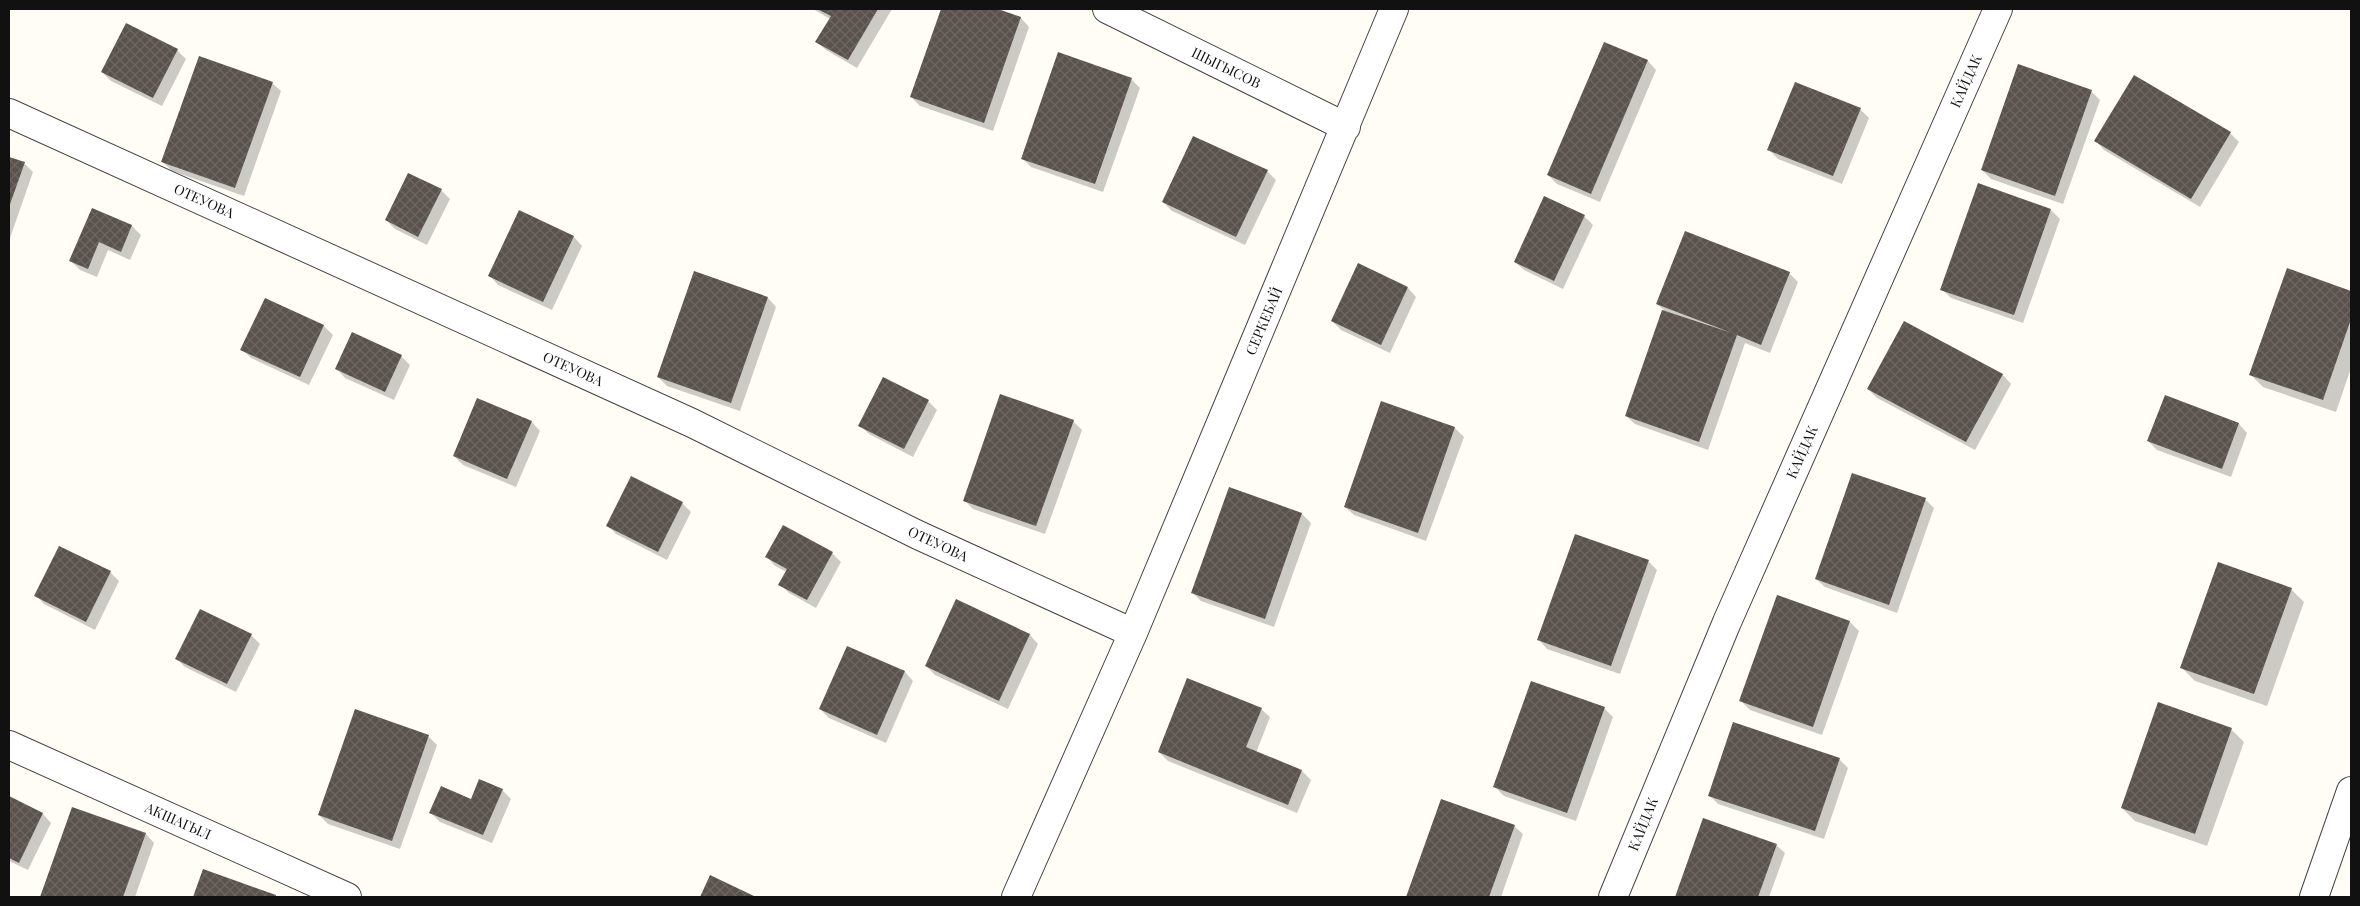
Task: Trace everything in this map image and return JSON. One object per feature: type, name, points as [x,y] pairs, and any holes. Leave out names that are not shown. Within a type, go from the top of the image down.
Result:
[{"type":"street","name":"ШЫГЫСОВ","points":[[1106,9],[1346,126]]},
{"type":"street","name":"СЕРКЕБАЙ","points":[[1016,897],[1133,633],[1394,9]]},
{"type":"street","name":"КАЙДАК","points":[[1613,897],[1727,622],[1998,9]]},
{"type":"street","name":"ОТЕУОВА","points":[[9,113],[692,423],[918,535],[1133,633]]},
{"type":"street","name":"АКШАГЫЛ","points":[[9,745],[348,897]]},
{"type":"street","points":[[2314,897],[2351,791]]},
{"type":"building","points":[[817,9],[878,9],[848,60],[815,42],[831,16]]},
{"type":"building","points":[[941,9],[998,9],[1021,17],[984,123],[910,97]]},
{"type":"building","points":[[126,23],[178,49],[153,98],[101,72]]},
{"type":"building","points":[[1604,42],[1648,60],[1591,194],[1547,175]]},
{"type":"building","points":[[1058,52],[1132,78],[1095,184],[1021,159]]},
{"type":"building","points":[[199,56],[273,82],[235,188],[161,162]]},
{"type":"building","points":[[2018,64],[2092,90],[2055,196],[1981,170]]},
{"type":"building","points":[[2134,75],[2231,132],[2191,199],[2094,141]]},
{"type":"building","points":[[1795,82],[1861,108],[1833,176],[1767,150]]},
{"type":"building","points":[[1193,136],[1268,170],[1236,237],[1162,202]]},
{"type":"building","points":[[9,157],[25,162],[9,207]]},
{"type":"building","points":[[408,173],[442,189],[418,237],[385,220]]},
{"type":"building","points":[[1978,183],[2051,209],[2014,315],[1940,290]]},
{"type":"building","points":[[1544,196],[1585,215],[1554,281],[1514,262]]},
{"type":"building","points":[[92,208],[132,225],[121,252],[99,242],[88,269],[69,261]]},
{"type":"building","points":[[519,210],[574,236],[543,302],[488,276]]},
{"type":"building","points":[[1685,231],[1790,272],[1761,345],[1737,335],[1699,442],[1625,416],[1662,310],[1732,333],[1656,304]]},
{"type":"building","points":[[1358,263],[1408,287],[1381,345],[1331,321]]},
{"type":"building","points":[[2287,268],[2351,291],[2351,319],[2323,400],[2249,375]]},
{"type":"building","points":[[694,271],[768,297],[731,403],[657,377]]},
{"type":"building","points":[[265,298],[324,325],[300,377],[240,350]]},
{"type":"building","points":[[1904,321],[2003,374],[1966,442],[1867,389]]},
{"type":"building","points":[[352,332],[402,355],[385,392],[335,369]]},
{"type":"building","points":[[883,377],[929,400],[904,449],[858,426]]},
{"type":"building","points":[[1000,394],[1074,420],[1036,526],[963,501]]},
{"type":"building","points":[[2165,395],[2239,423],[2222,469],[2147,441]]},
{"type":"building","points":[[477,398],[532,421],[507,479],[453,456]]},
{"type":"building","points":[[1381,401],[1455,427],[1418,533],[1344,507]]},
{"type":"building","points":[[1852,473],[1926,498],[1889,605],[1815,579]]},
{"type":"building","points":[[631,476],[683,502],[658,552],[606,526]]},
{"type":"building","points":[[1229,487],[1302,513],[1265,619],[1191,593]]},
{"type":"building","points":[[783,525],[833,552],[807,600],[778,585],[787,569],[765,557]]},
{"type":"building","points":[[1575,534],[1649,560],[1611,666],[1537,640]]},
{"type":"building","points":[[59,546],[111,571],[86,622],[34,596]]},
{"type":"building","points":[[2218,562],[2292,588],[2254,694],[2180,668]]},
{"type":"building","points":[[1777,595],[1850,621],[1813,727],[1739,701]]},
{"type":"building","points":[[956,599],[1030,634],[999,701],[925,666]]},
{"type":"building","points":[[200,609],[252,634],[227,684],[175,659]]},
{"type":"building","points":[[847,646],[905,671],[877,735],[819,709]]},
{"type":"building","points":[[1187,678],[1262,708],[1246,747],[1302,770],[1288,805],[1158,752]]},
{"type":"building","points":[[1531,681],[1605,707],[1567,813],[1493,787]]},
{"type":"building","points":[[2158,702],[2232,728],[2195,834],[2121,808]]},
{"type":"building","points":[[355,709],[429,735],[392,841],[318,815]]},
{"type":"building","points":[[1733,722],[1840,758],[1815,831],[1708,796]]},
{"type":"building","points":[[479,779],[503,789],[483,835],[429,813],[441,786],[471,799]]},
{"type":"building","points":[[9,796],[43,813],[19,863],[9,858]]},
{"type":"building","points":[[1441,799],[1515,825],[1489,897],[1406,897]]},
{"type":"building","points":[[72,807],[146,833],[123,897],[40,897]]},
{"type":"building","points":[[1703,818],[1777,844],[1758,897],[1675,897]]},
{"type":"building","points":[[203,869],[276,895],[276,897],[193,897]]},
{"type":"building","points":[[710,875],[756,897],[700,897]]}]
